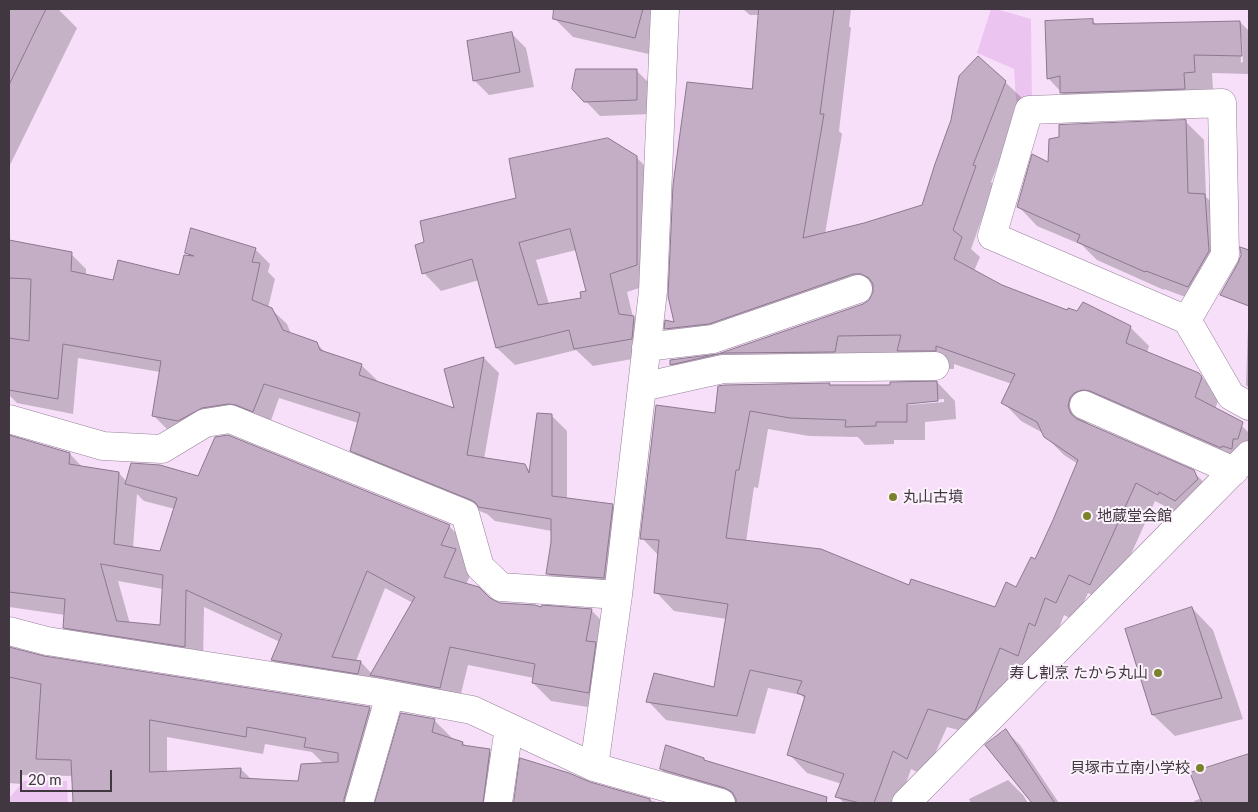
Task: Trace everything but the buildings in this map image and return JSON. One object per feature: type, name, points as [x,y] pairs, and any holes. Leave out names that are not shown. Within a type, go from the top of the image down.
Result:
[{"type":"street","points":[[594,767],[618,595],[653,291],[665,9]]},
{"type":"street","points":[[1187,320],[1225,255],[1222,103],[1029,110],[992,236],[1187,320],[1231,396],[1249,406]]},
{"type":"street","points":[[646,347],[712,340],[858,289]]},
{"type":"street","points":[[642,387],[723,369],[935,366]]},
{"type":"street","points":[[906,803],[1241,463],[1084,405]]},
{"type":"street","points":[[9,419],[104,446],[162,449],[205,422],[230,420],[465,514],[480,567],[501,587],[618,595]]},
{"type":"street","points":[[9,631],[47,641],[390,695],[472,710],[594,767],[721,803]]},
{"type":"street","points":[[359,803],[390,695]]},
{"type":"street","points":[[498,803],[509,728]]},
{"type":"shaded area","points":[[991,9],[1031,19],[1032,101],[1016,101],[1014,69],[977,53]]},
{"type":"shaded area","points":[[24,781],[67,781],[68,803],[9,803],[9,798]]},
{"type":"place","name":"丸山古墳","points":[[893,497]]},
{"type":"place","name":"地蔵堂会館","points":[[1087,516]]},
{"type":"place","name":"寿し割烹 たから丸山","points":[[1158,673]]},
{"type":"place","name":"貝塚市立南小学校","points":[[1200,768]]}]
